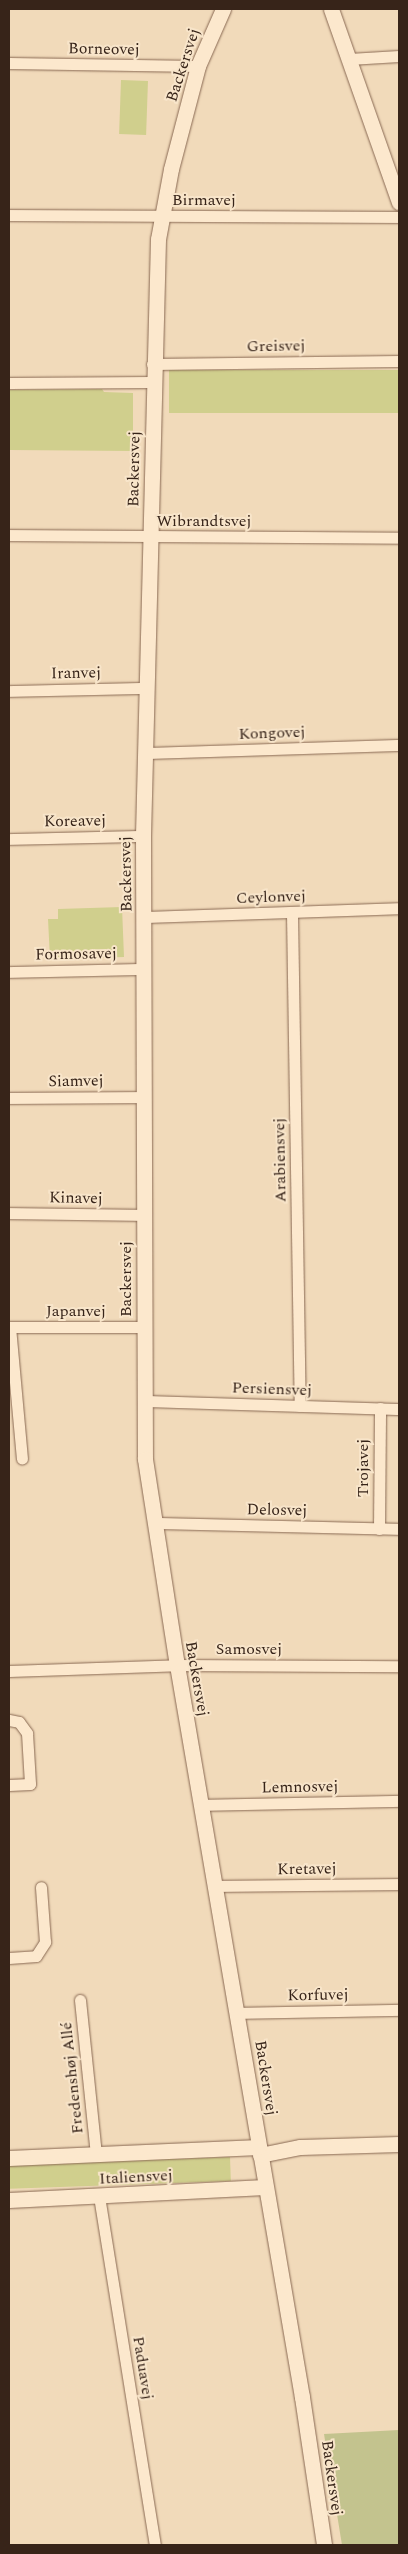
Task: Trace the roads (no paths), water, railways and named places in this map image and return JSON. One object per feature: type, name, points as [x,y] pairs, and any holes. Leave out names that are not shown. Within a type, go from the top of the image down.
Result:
[{"type":"street","name":"Backersvej","points":[[223,9],[198,66],[161,216],[152,364],[143,836],[145,1459],[177,1665],[302,2397],[324,2545]]},
{"type":"street","points":[[331,9],[399,202]]},
{"type":"street","points":[[349,58],[399,56]]},
{"type":"street","name":"Borneovej","points":[[9,63],[198,66]]},
{"type":"street","name":"Birmavej","points":[[9,215],[399,217]]},
{"type":"street","name":"Greisvej","points":[[152,364],[399,360]]},
{"type":"street","points":[[9,383],[152,382]]},
{"type":"street","name":"Wibrandtsvej","points":[[9,535],[399,538]]},
{"type":"street","name":"Iranvej","points":[[9,691],[145,688]]},
{"type":"street","name":"Kongovej","points":[[145,753],[399,746]]},
{"type":"street","name":"Koreavej","points":[[9,839],[143,836]]},
{"type":"street","name":"Ceylonvej","points":[[144,916],[292,913],[399,908]]},
{"type":"street","name":"Arabiensvej","points":[[292,913],[300,1406]]},
{"type":"street","name":"Formosavej","points":[[9,972],[144,969]]},
{"type":"street","name":"Siamvej","points":[[9,1098],[145,1097]]},
{"type":"street","name":"Kinavej","points":[[9,1213],[144,1215]]},
{"type":"street","points":[[10,1327],[22,1458]]},
{"type":"street","name":"Japanvej","points":[[10,1327],[144,1327]]},
{"type":"street","name":"Persiensvej","points":[[144,1401],[399,1409]]},
{"type":"street","name":"Trojavej","points":[[379,1529],[380,1408]]},
{"type":"street","name":"Delosvej","points":[[154,1523],[399,1529]]},
{"type":"street","name":"Samosvej","points":[[9,1671],[177,1665],[399,1666]]},
{"type":"street","points":[[9,1720],[19,1722],[27,1733],[30,1784],[9,1785]]},
{"type":"street","name":"Lemnosvej","points":[[201,1805],[399,1801]]},
{"type":"street","name":"Kretavej","points":[[215,1886],[399,1884]]},
{"type":"street","points":[[9,1958],[36,1956],[46,1942],[41,1887]]},
{"type":"street","name":"Fredenshøj Allé","points":[[80,2000],[96,2154]]},
{"type":"street","name":"Korfuvej","points":[[237,2012],[399,2010]]},
{"type":"street","name":"Italiensvej","points":[[9,2158],[96,2154],[260,2151],[300,2147],[399,2144]]},
{"type":"street","name":"Italiensvej","points":[[9,2200],[265,2187]]},
{"type":"street","name":"Paduavej","points":[[99,2196],[155,2545]]}]
